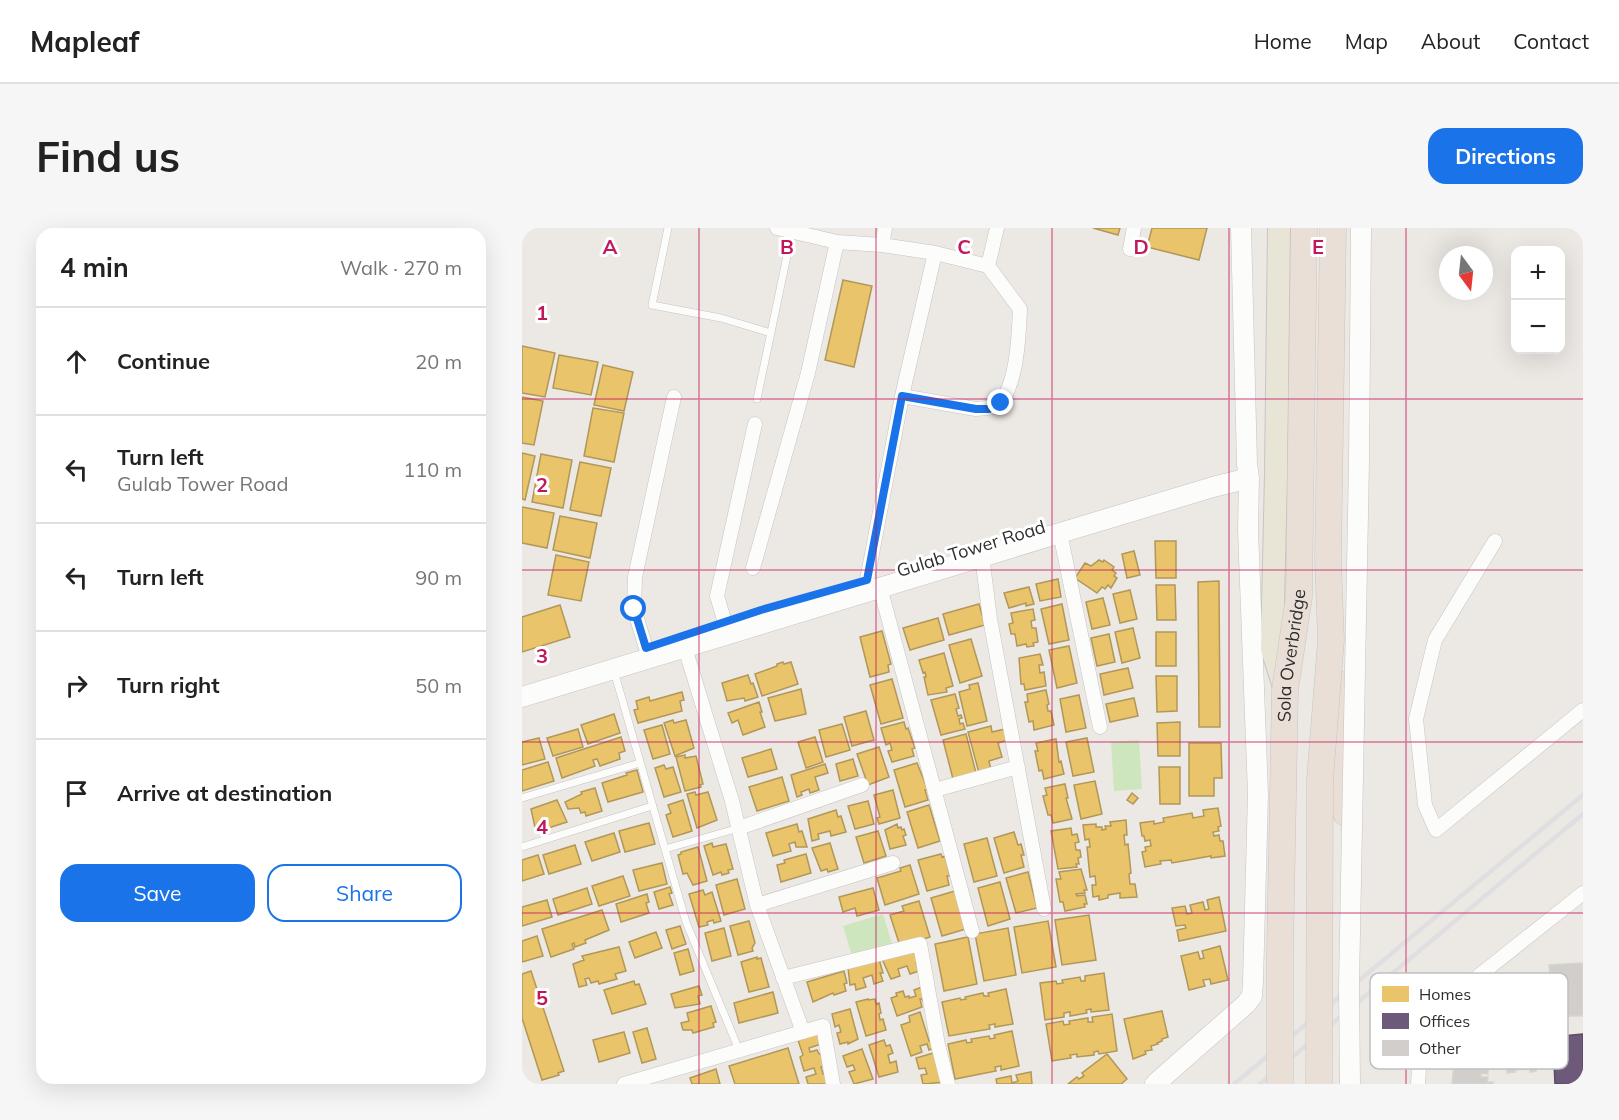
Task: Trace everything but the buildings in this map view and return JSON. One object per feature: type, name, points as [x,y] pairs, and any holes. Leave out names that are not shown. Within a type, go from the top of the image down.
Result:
[{"type":"highway","name":"Sola Overbridge","points":[[1280,1084],[1285,690],[1299,597],[1304,228]]},
{"type":"highway","name":"Sola Overbridge","points":[[1319,1084],[1320,779],[1331,640],[1328,560],[1334,228]]},
{"type":"highway","points":[[1331,640],[1352,874]]},
{"type":"main road","points":[[1279,228],[1272,650],[1285,690]]},
{"type":"street","points":[[777,228],[837,242],[882,245],[935,253],[988,266],[1020,309],[1012,378],[1001,403],[989,409],[976,409],[902,396]]},
{"type":"street","points":[[882,245],[885,228]]},
{"type":"street","points":[[988,266],[997,228]]},
{"type":"street","points":[[1130,249],[1134,228]]},
{"type":"street","points":[[1155,1084],[1246,1004],[1252,996],[1258,794],[1248,541],[1241,228]]},
{"type":"street","points":[[1350,1084],[1349,985],[1361,228]]},
{"type":"street","points":[[753,568],[808,374],[837,242]]},
{"type":"street","points":[[935,253],[902,396],[874,584],[972,931]]},
{"type":"street","points":[[646,648],[634,609],[635,577],[674,397]]},
{"type":"street","points":[[725,623],[717,596],[755,424]]},
{"type":"street","points":[[522,697],[685,648],[874,584],[982,556],[1213,487],[1248,471]]},
{"type":"street","name":"Gulab Tower Road","points":[[522,686],[761,610],[874,584],[1186,484],[1248,471]]},
{"type":"street","points":[[1060,532],[1100,727]]},
{"type":"street","points":[[1495,541],[1435,640],[1416,719],[1425,805],[1436,830],[1583,710]]},
{"type":"street","points":[[982,556],[990,619],[1044,909]]},
{"type":"street","points":[[685,648],[739,828],[757,905],[803,1032]]},
{"type":"street","points":[[934,790],[1018,767]]},
{"type":"street","points":[[739,828],[862,785]]},
{"type":"street","points":[[757,905],[893,863]]},
{"type":"street","points":[[1483,973],[1581,896]]},
{"type":"street","points":[[783,978],[920,944],[938,1045],[948,1084]]},
{"type":"street","points":[[624,1084],[823,1026],[833,1084]]},
{"type":"street","points":[[1418,1084],[1419,1069]]},
{"type":"street","points":[[673,1070],[678,1084]]},
{"type":"lane","points":[[668,228],[652,305],[721,318],[771,333]]},
{"type":"lane","points":[[757,399],[792,230]]},
{"type":"lane","points":[[613,670],[686,922],[739,1050]]},
{"type":"lane","points":[[522,798],[640,763]]},
{"type":"lane","points":[[522,847],[652,806]]},
{"type":"lane","points":[[665,849],[739,828]]},
{"type":"green space","points":[[1139,740],[1142,789],[1114,791],[1111,742]]},
{"type":"green space","points":[[883,914],[893,947],[853,959],[843,926]]},
{"type":"railway","points":[[1234,1084],[1583,795]]},
{"type":"railway","points":[[1393,973],[1583,814]]},
{"type":"railway","points":[[1260,1084],[1370,992]]},
{"type":"route","points":[[634,609],[646,648],[761,610],[867,580],[902,396],[976,409],[989,409],[1001,403]]}]
